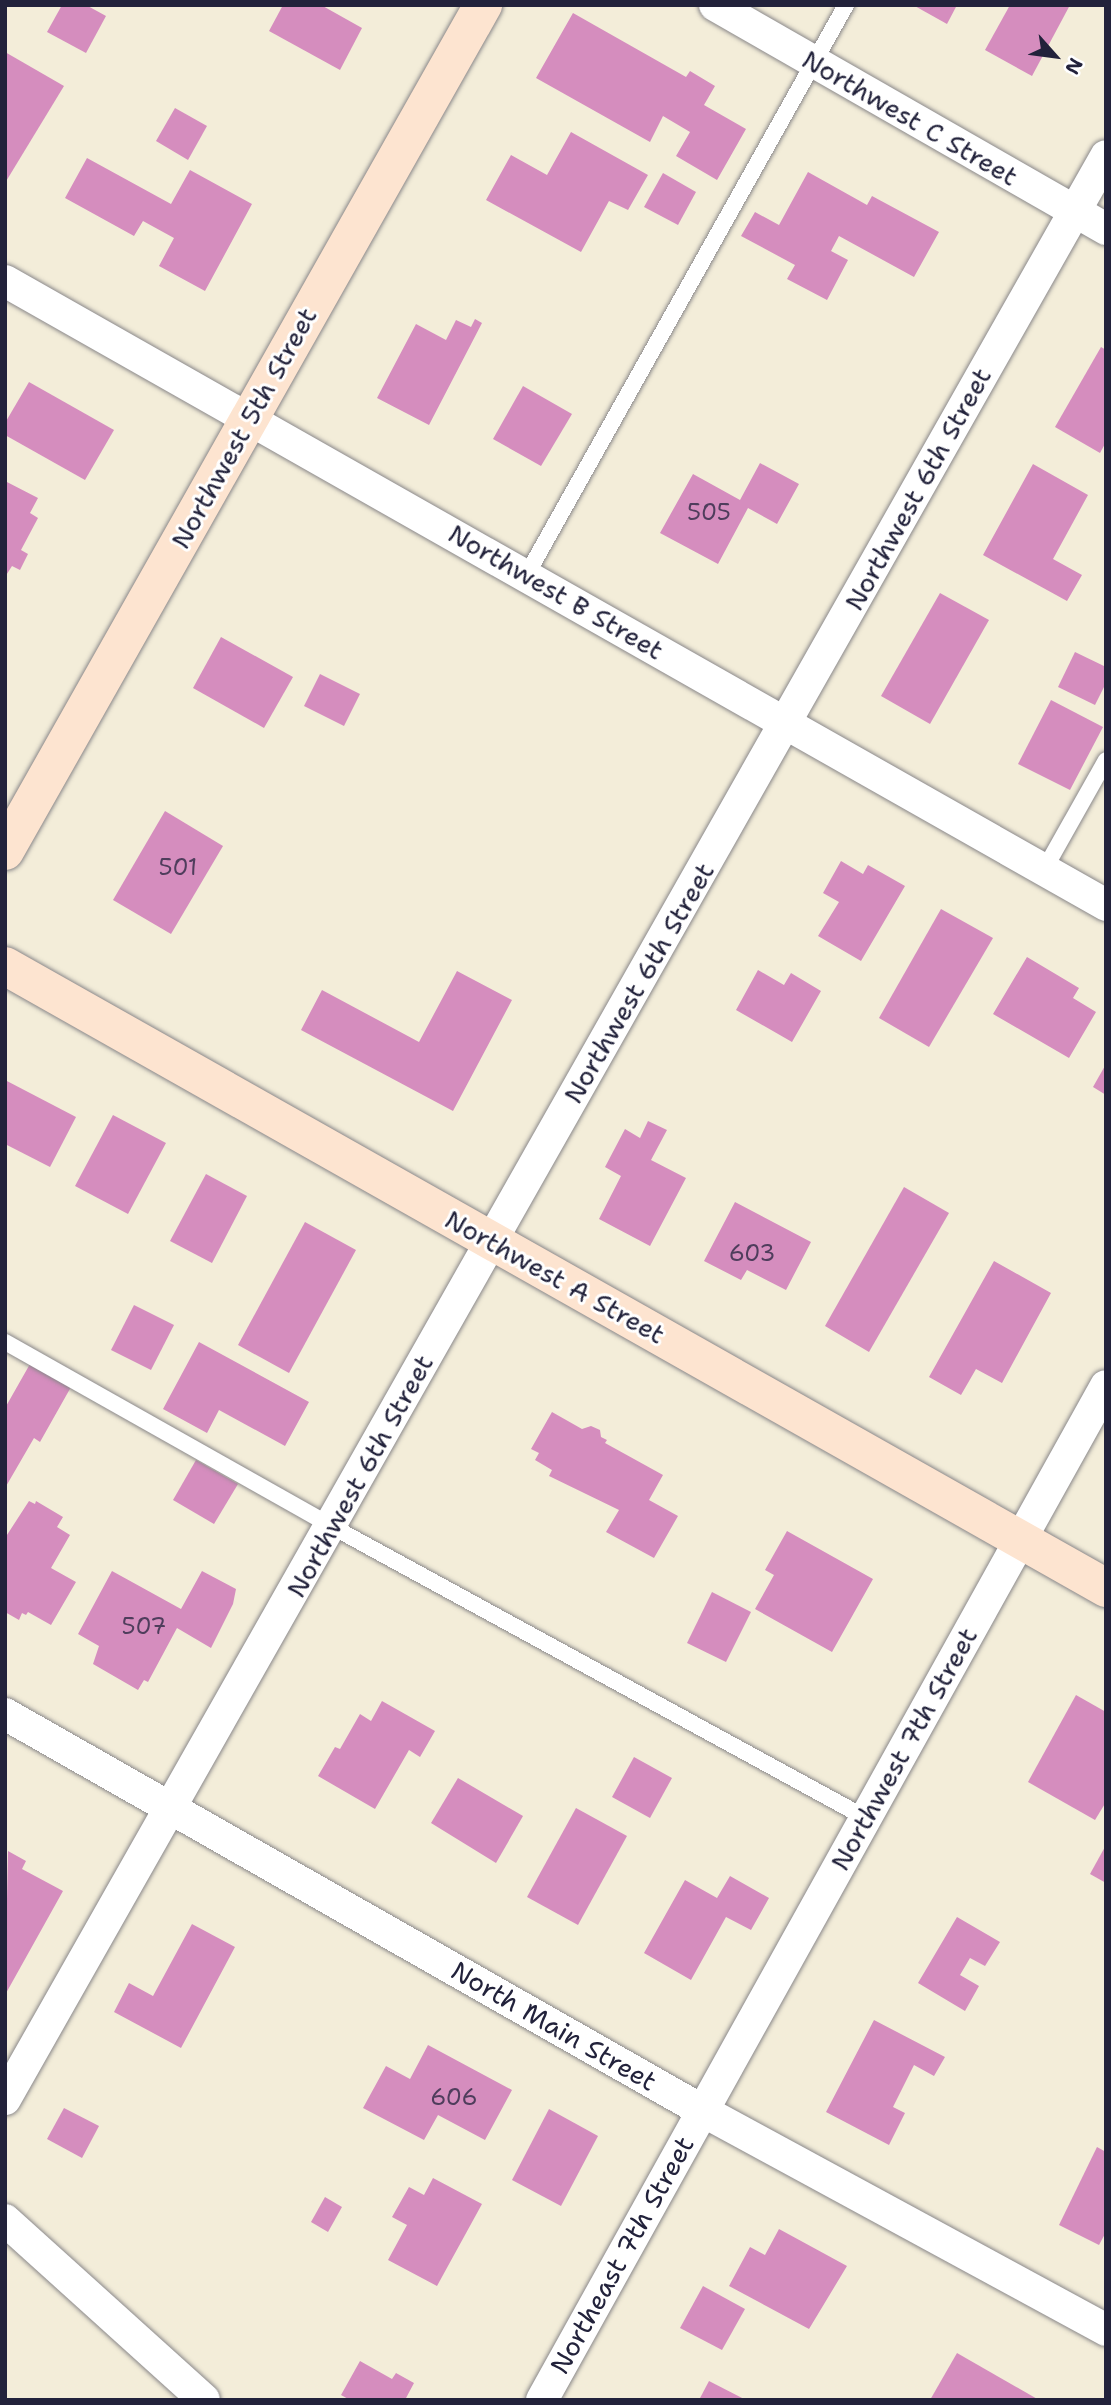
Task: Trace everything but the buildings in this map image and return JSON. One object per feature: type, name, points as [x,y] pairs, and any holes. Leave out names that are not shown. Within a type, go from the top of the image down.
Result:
[{"type":"street","name":"Northwest 5th Street","points":[[5,851],[483,5]]},
{"type":"street","name":"Northwest C Street","points":[[715,5],[1106,229]]},
{"type":"street","name":"Northwest 6th Street","points":[[5,2099],[172,1809],[1106,156]]},
{"type":"street","name":"Northwest B Street","points":[[5,281],[1106,905]]},
{"type":"street","name":"Northwest A Street","points":[[5,966],[1106,1588]]},
{"type":"street","name":"Northwest 7th Street","points":[[703,2111],[1106,1386]]},
{"type":"street","name":"North Main Street","points":[[5,1714],[703,2111],[1106,2330]]},
{"type":"street","name":"Northeast 7th Street","points":[[542,2400],[703,2111]]},
{"type":"street","points":[[5,2220],[204,2400]]},
{"type":"lane","points":[[526,576],[846,5]]},
{"type":"lane","points":[[1044,870],[1106,760]]},
{"type":"lane","points":[[5,1342],[331,1526],[866,1818]]}]
